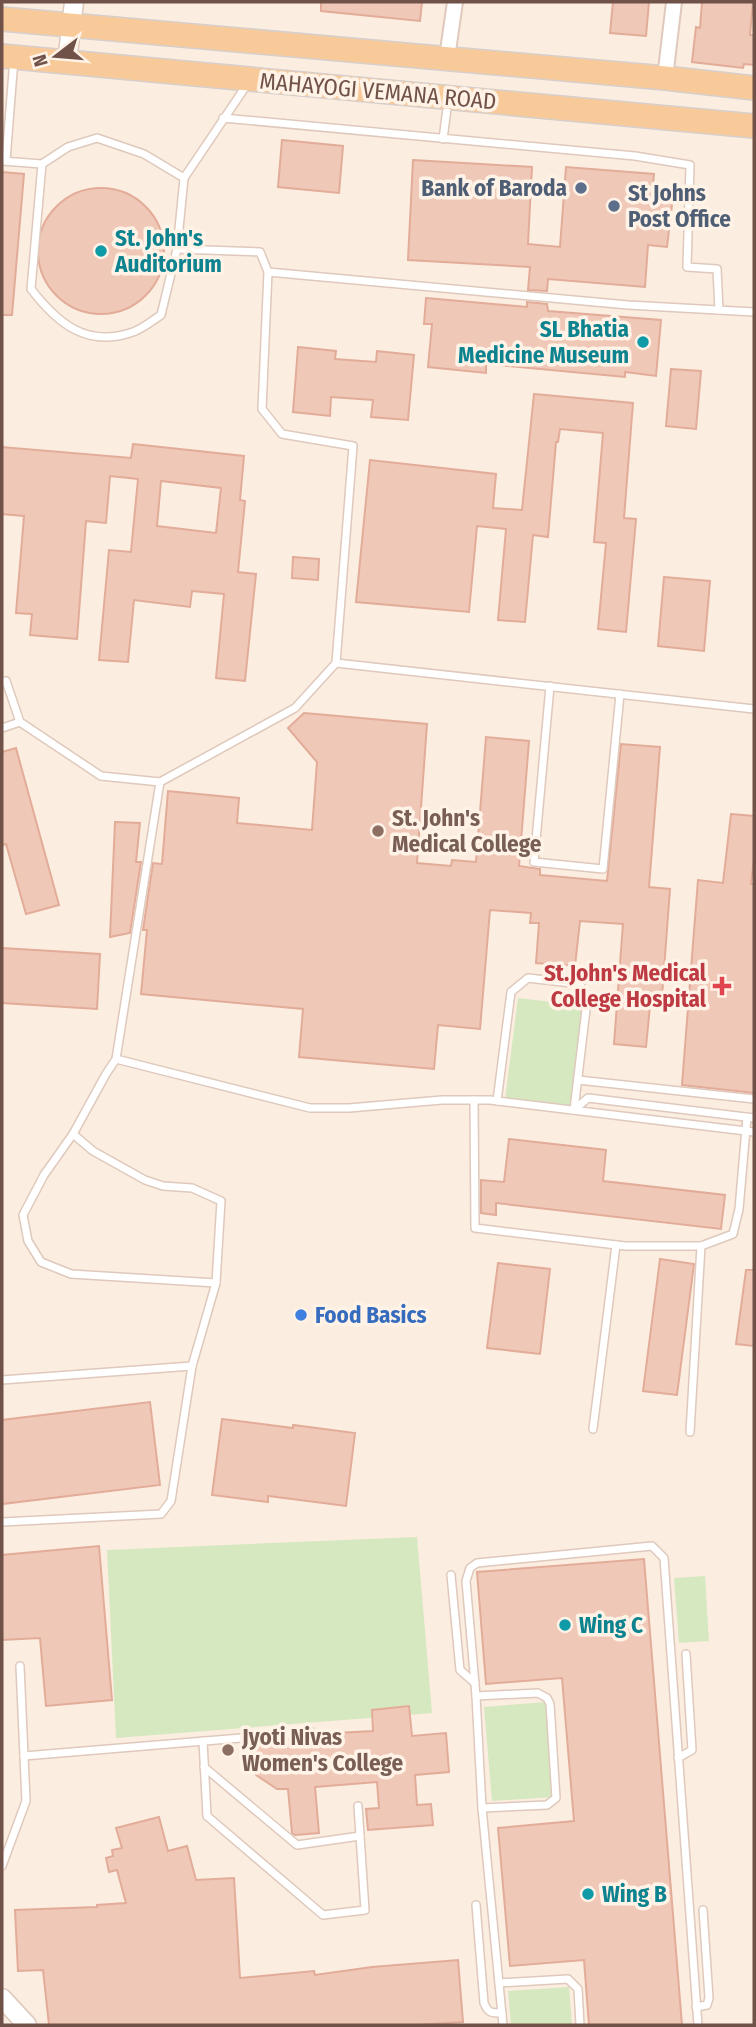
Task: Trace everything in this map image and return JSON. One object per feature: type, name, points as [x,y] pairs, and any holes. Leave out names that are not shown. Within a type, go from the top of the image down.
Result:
[{"type":"main road","name":"MAHAYOGI VEMANA ROAD","points":[[2,19],[754,88]]},
{"type":"main road","name":"MAHAYOGI VEMANA ROAD","points":[[8,56],[754,126]]},
{"type":"street","points":[[67,62],[74,2]]},
{"type":"street","points":[[447,58],[455,2]]},
{"type":"street","points":[[665,78],[674,2]]},
{"type":"street","points":[[2,1998],[27,2025]]},
{"type":"lane","points":[[8,56],[4,160],[42,164],[68,147],[97,138],[144,154],[184,178]]},
{"type":"lane","points":[[42,164],[31,289],[46,309],[69,328],[103,339],[135,332],[161,315],[177,249],[184,178],[251,79]]},
{"type":"lane","points":[[443,139],[449,98]]},
{"type":"lane","points":[[223,118],[635,156],[690,165],[687,267],[717,269],[719,310]]},
{"type":"lane","points":[[2,682],[6,681],[20,722],[101,776],[160,782],[295,708],[336,663],[353,446],[282,434],[262,409],[268,272],[260,252],[177,249]]},
{"type":"lane","points":[[268,272],[628,305],[754,312]]},
{"type":"lane","points":[[336,663],[754,709]]},
{"type":"lane","points":[[550,686],[534,862],[603,869],[620,694]]},
{"type":"lane","points":[[2,728],[20,722]]},
{"type":"lane","points":[[160,782],[116,1059],[73,1133],[44,1175],[23,1216],[28,1241],[41,1262],[71,1274],[216,1283]]},
{"type":"lane","points":[[498,1101],[511,992],[528,978],[580,984],[587,1001],[574,1110]]},
{"type":"lane","points":[[116,1059],[310,1108],[498,1101],[750,1132]]},
{"type":"lane","points":[[578,1080],[754,1099]]},
{"type":"lane","points":[[474,1100],[475,1228],[616,1245],[701,1246],[733,1234],[739,1209],[751,1117],[588,1098],[574,1110]]},
{"type":"lane","points":[[2,1522],[161,1514],[171,1501],[192,1366],[216,1283],[221,1201],[192,1188],[163,1186],[145,1180],[93,1152],[73,1133]]},
{"type":"lane","points":[[593,1430],[616,1245]]},
{"type":"lane","points":[[690,1432],[701,1246]]},
{"type":"lane","points":[[2,1380],[192,1366]]},
{"type":"lane","points":[[503,2025],[482,1808],[466,1580],[470,1568],[478,1563],[652,1546],[664,1558],[698,2025]]},
{"type":"lane","points":[[451,1575],[460,1670],[475,1683]]},
{"type":"lane","points":[[678,1758],[692,1750],[686,1654]]},
{"type":"lane","points":[[2,1867],[26,1801],[20,1665]]},
{"type":"lane","points":[[476,1696],[538,1693],[547,1698],[550,1704],[556,1798],[547,1805],[482,1808]]},
{"type":"lane","points":[[24,1756],[312,1732]]},
{"type":"lane","points":[[203,1741],[207,1816],[323,1915],[365,1910],[358,1806]]},
{"type":"lane","points":[[204,1767],[297,1845],[360,1836]]},
{"type":"lane","points":[[476,1905],[484,2003],[487,2011],[502,2013]]},
{"type":"lane","points":[[696,2007],[708,2005],[709,1998],[703,1910]]},
{"type":"lane","points":[[499,1983],[568,1979],[578,1989],[580,2025]]},
{"type":"green space","points":[[518,998],[585,1006],[573,1108],[505,1100]]},
{"type":"green space","points":[[417,1537],[432,1713],[116,1738],[107,1550]]},
{"type":"green space","points":[[705,1576],[709,1641],[679,1643],[674,1578]]},
{"type":"green space","points":[[546,1702],[553,1797],[492,1801],[484,1707]]},
{"type":"green space","points":[[569,1987],[572,2025],[511,2025],[508,1991]]},
{"type":"building","points":[[321,2],[422,2],[420,21],[321,11]]},
{"type":"building","points":[[613,2],[649,2],[646,36],[610,33]]},
{"type":"building","points":[[702,2],[753,2],[750,35],[754,35],[754,65],[744,64],[743,68],[692,62],[696,27],[700,28]]},
{"type":"building","points":[[282,140],[343,146],[339,193],[278,187]]},
{"type":"building","points":[[413,160],[532,167],[528,244],[560,247],[566,167],[654,174],[652,194],[673,196],[667,247],[648,245],[645,287],[548,279],[547,291],[528,290],[530,267],[408,260]]},
{"type":"building","points":[[2,172],[24,174],[12,315],[2,315]]},
{"type":"building","name":"St. John's Auditorium","points":[[101,188],[125,193],[145,207],[159,227],[164,251],[159,275],[145,295],[125,309],[101,314],[77,309],[57,295],[43,275],[38,251],[43,227],[57,207],[77,193]]},
{"type":"building","points":[[426,298],[527,307],[527,302],[547,304],[548,311],[661,320],[656,376],[625,372],[625,377],[486,364],[486,373],[428,367],[432,324],[424,324]]},
{"type":"building","points":[[298,347],[336,351],[335,359],[376,362],[377,351],[414,355],[408,420],[371,417],[373,400],[331,397],[330,416],[293,412]]},
{"type":"building","points":[[671,369],[701,371],[696,429],[666,426]]},
{"type":"building","points":[[534,394],[633,403],[624,518],[636,519],[626,632],[598,629],[606,543],[594,542],[603,433],[560,429],[556,442],[548,537],[533,535],[525,622],[498,620],[506,529],[477,526],[469,612],[356,602],[370,460],[496,474],[493,508],[522,510]]},
{"type":"building","points":[[133,444],[244,456],[240,500],[245,501],[238,572],[256,574],[245,681],[216,678],[224,594],[192,591],[190,607],[134,600],[128,662],[99,660],[109,550],[131,552],[138,479],[110,476],[106,523],[86,521],[77,639],[30,635],[32,614],[16,613],[24,516],[2,514],[2,447],[131,458]],"holes":[[[161,481],[221,488],[216,533],[157,526]]]},
{"type":"building","points":[[293,557],[319,559],[318,580],[292,578]]},
{"type":"building","points":[[664,577],[710,581],[704,651],[658,646]]},
{"type":"building","points":[[304,713],[427,724],[417,863],[451,866],[452,860],[476,862],[486,737],[529,741],[519,866],[540,869],[540,875],[607,881],[621,744],[660,747],[649,887],[670,889],[662,996],[651,995],[646,1047],[614,1044],[623,924],[580,921],[575,966],[536,963],[539,923],[530,923],[531,913],[490,910],[480,1029],[438,1025],[434,1069],[299,1057],[303,1009],[141,994],[147,930],[143,930],[153,863],[162,864],[168,791],[239,798],[237,823],[312,830],[317,762],[288,728]]},
{"type":"building","points":[[16,748],[59,905],[26,914],[6,844],[2,845],[2,752]]},
{"type":"building","name":"St.John's Medical College Hospital","points":[[731,814],[754,816],[751,884],[754,884],[754,1093],[682,1085],[698,880],[723,883]]},
{"type":"building","points":[[115,822],[140,823],[136,862],[141,862],[130,933],[110,937]]},
{"type":"building","points":[[2,948],[100,954],[97,1009],[2,1003]]},
{"type":"building","points":[[509,1139],[606,1150],[603,1181],[725,1195],[721,1229],[496,1203],[496,1215],[481,1213],[481,1180],[504,1182]]},
{"type":"building","points":[[660,1259],[694,1264],[677,1395],[643,1391]]},
{"type":"building","points":[[498,1263],[550,1269],[540,1354],[487,1348]]},
{"type":"building","points":[[746,1270],[754,1270],[754,1346],[736,1344]]},
{"type":"building","points":[[150,1402],[160,1485],[2,1504],[2,1420]]},
{"type":"building","points":[[222,1419],[355,1433],[346,1506],[268,1496],[268,1502],[212,1495]]},
{"type":"building","points":[[99,1546],[112,1700],[46,1706],[40,1638],[2,1640],[2,1555]]},
{"type":"building","points":[[644,1559],[682,2025],[589,2025],[584,1960],[510,1966],[498,1828],[574,1821],[562,1678],[486,1684],[477,1572]]},
{"type":"building","points":[[409,1706],[412,1736],[446,1733],[449,1772],[415,1775],[417,1805],[431,1804],[433,1825],[368,1830],[366,1809],[379,1808],[377,1782],[315,1787],[319,1833],[292,1833],[288,1789],[277,1789],[256,1775],[254,1743],[313,1738],[318,1734],[373,1731],[372,1710]]},
{"type":"building","points":[[159,1817],[168,1851],[187,1846],[196,1880],[234,1878],[240,1978],[314,1971],[315,1975],[458,1960],[463,2022],[417,2025],[49,2025],[43,1970],[18,1971],[15,1910],[97,1907],[126,1903],[117,1870],[109,1872],[106,1858],[113,1856],[112,1850],[122,1848],[116,1828]]},
{"type":"place","name":"Bank of Baroda","points":[[581,188]]},
{"type":"place","name":"St Johns Post Office","points":[[614,206]]},
{"type":"place","name":"St. John's Auditorium","points":[[101,251]]},
{"type":"place","name":"SL Bhatia Medicine Museum","points":[[643,342]]},
{"type":"place","name":"St. John's Medical College","points":[[378,831]]},
{"type":"place","name":"St.John's Medical College Hospital","points":[[722,986]]},
{"type":"place","name":"Food Basics","points":[[301,1315]]},
{"type":"place","name":"Wing C","points":[[565,1625]]},
{"type":"place","name":"Jyoti Nivas Women's College","points":[[228,1750]]},
{"type":"place","name":"Wing B","points":[[588,1894]]}]
